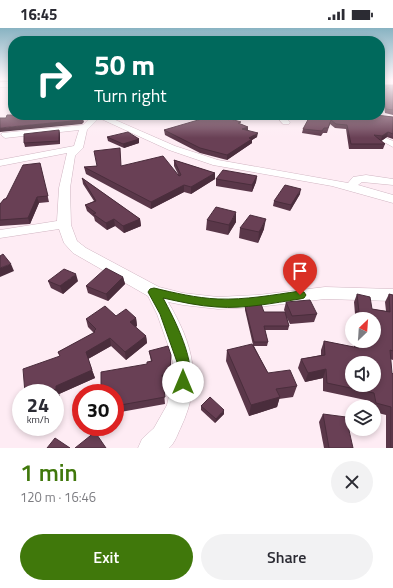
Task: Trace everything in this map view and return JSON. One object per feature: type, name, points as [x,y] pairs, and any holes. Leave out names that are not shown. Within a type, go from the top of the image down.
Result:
[{"type":"street","points":[[93,120],[83,129],[78,148],[70,155],[66,174],[65,224],[71,243],[81,251],[154,292],[182,299],[218,303],[258,301],[325,293],[393,295]]},
{"type":"street","points":[[111,120],[130,128],[150,140],[217,164],[351,187],[393,199]]},
{"type":"street","points":[[5,135],[85,127]]},
{"type":"street","points":[[0,163],[78,148]]},
{"type":"street","points":[[351,187],[357,179],[363,178],[393,182]]},
{"type":"street","points":[[0,234],[65,224]]},
{"type":"street","points":[[151,448],[163,437],[178,408],[183,382],[183,362],[166,314],[154,292]]},
{"type":"building","points":[[385,100],[393,100],[393,110],[386,109]]},
{"type":"building","points":[[8,115],[8,120],[82,120],[0,128],[0,118],[6,118]]},
{"type":"building","points":[[385,116],[393,117],[393,134],[388,132],[382,136],[374,135],[385,144],[351,144],[347,125],[336,124],[331,120],[385,120]]},
{"type":"building","points":[[198,120],[234,120],[241,122],[238,123],[248,127],[242,129],[258,133],[249,138],[252,139],[227,155],[200,148],[164,130]]},
{"type":"building","points":[[308,120],[331,120],[328,128],[324,128],[322,131],[303,129]]},
{"type":"building","points":[[59,130],[59,141],[24,143],[24,134]]},
{"type":"building","points":[[128,132],[139,139],[123,144],[107,137]]},
{"type":"building","points":[[120,148],[121,166],[163,156],[179,176],[181,175],[174,160],[215,173],[191,187],[184,185],[151,202],[84,167],[97,166],[94,151]]},
{"type":"building","points":[[40,163],[48,196],[37,197],[28,218],[0,220],[0,204],[4,199],[6,199],[23,165]]},
{"type":"building","points":[[223,170],[257,176],[252,185],[216,179]]},
{"type":"building","points":[[82,178],[140,219],[123,226],[114,219],[106,223],[93,214],[96,213],[85,205],[96,201]]},
{"type":"building","points":[[285,185],[301,189],[291,205],[274,201]]},
{"type":"building","points":[[216,207],[236,212],[229,225],[207,220]]},
{"type":"building","points":[[250,215],[266,219],[259,232],[240,228]]},
{"type":"building","points":[[3,254],[11,264],[0,268],[0,256]]},
{"type":"building","points":[[106,268],[123,277],[106,294],[86,286]]},
{"type":"building","points":[[64,269],[76,274],[60,286],[48,281]]},
{"type":"building","points":[[357,294],[370,297],[372,309],[390,312],[389,294],[393,295],[393,351],[390,350],[393,374],[393,448],[391,448],[391,407],[381,404],[381,400],[375,400],[374,393],[369,392],[381,392],[381,356],[345,356],[345,387],[327,383],[326,369],[308,373],[301,359],[325,355],[324,341],[345,345],[345,348],[381,348],[381,312],[359,312]]},
{"type":"building","points":[[310,300],[317,314],[292,316],[286,302]]},
{"type":"building","points":[[261,304],[264,312],[285,312],[289,326],[264,326],[268,342],[254,342],[245,306]]},
{"type":"building","points":[[105,306],[116,316],[126,309],[136,318],[130,322],[146,336],[125,352],[110,338],[86,352],[92,370],[60,384],[24,384],[23,369],[60,356],[58,352],[95,332],[94,331],[96,329],[86,319]]},
{"type":"building","points":[[252,344],[268,373],[290,370],[297,386],[276,389],[280,397],[251,405],[227,350]]},
{"type":"building","points":[[168,346],[171,355],[170,373],[162,375],[165,397],[124,404],[124,384],[101,384],[101,372],[147,364],[147,362],[152,361],[149,351]]},
{"type":"building","points":[[210,397],[224,410],[216,419],[201,406]]},
{"type":"building","points":[[323,414],[345,417],[345,436],[350,436],[353,448],[329,448]]},
{"type":"building","points":[[90,436],[98,436],[106,448],[75,448]]},
{"type":"building","points":[[55,438],[70,448],[47,448]]},
{"type":"route","points":[[183,382],[183,362],[178,345],[166,314],[154,292],[182,299],[218,303],[258,301],[300,295]]}]
